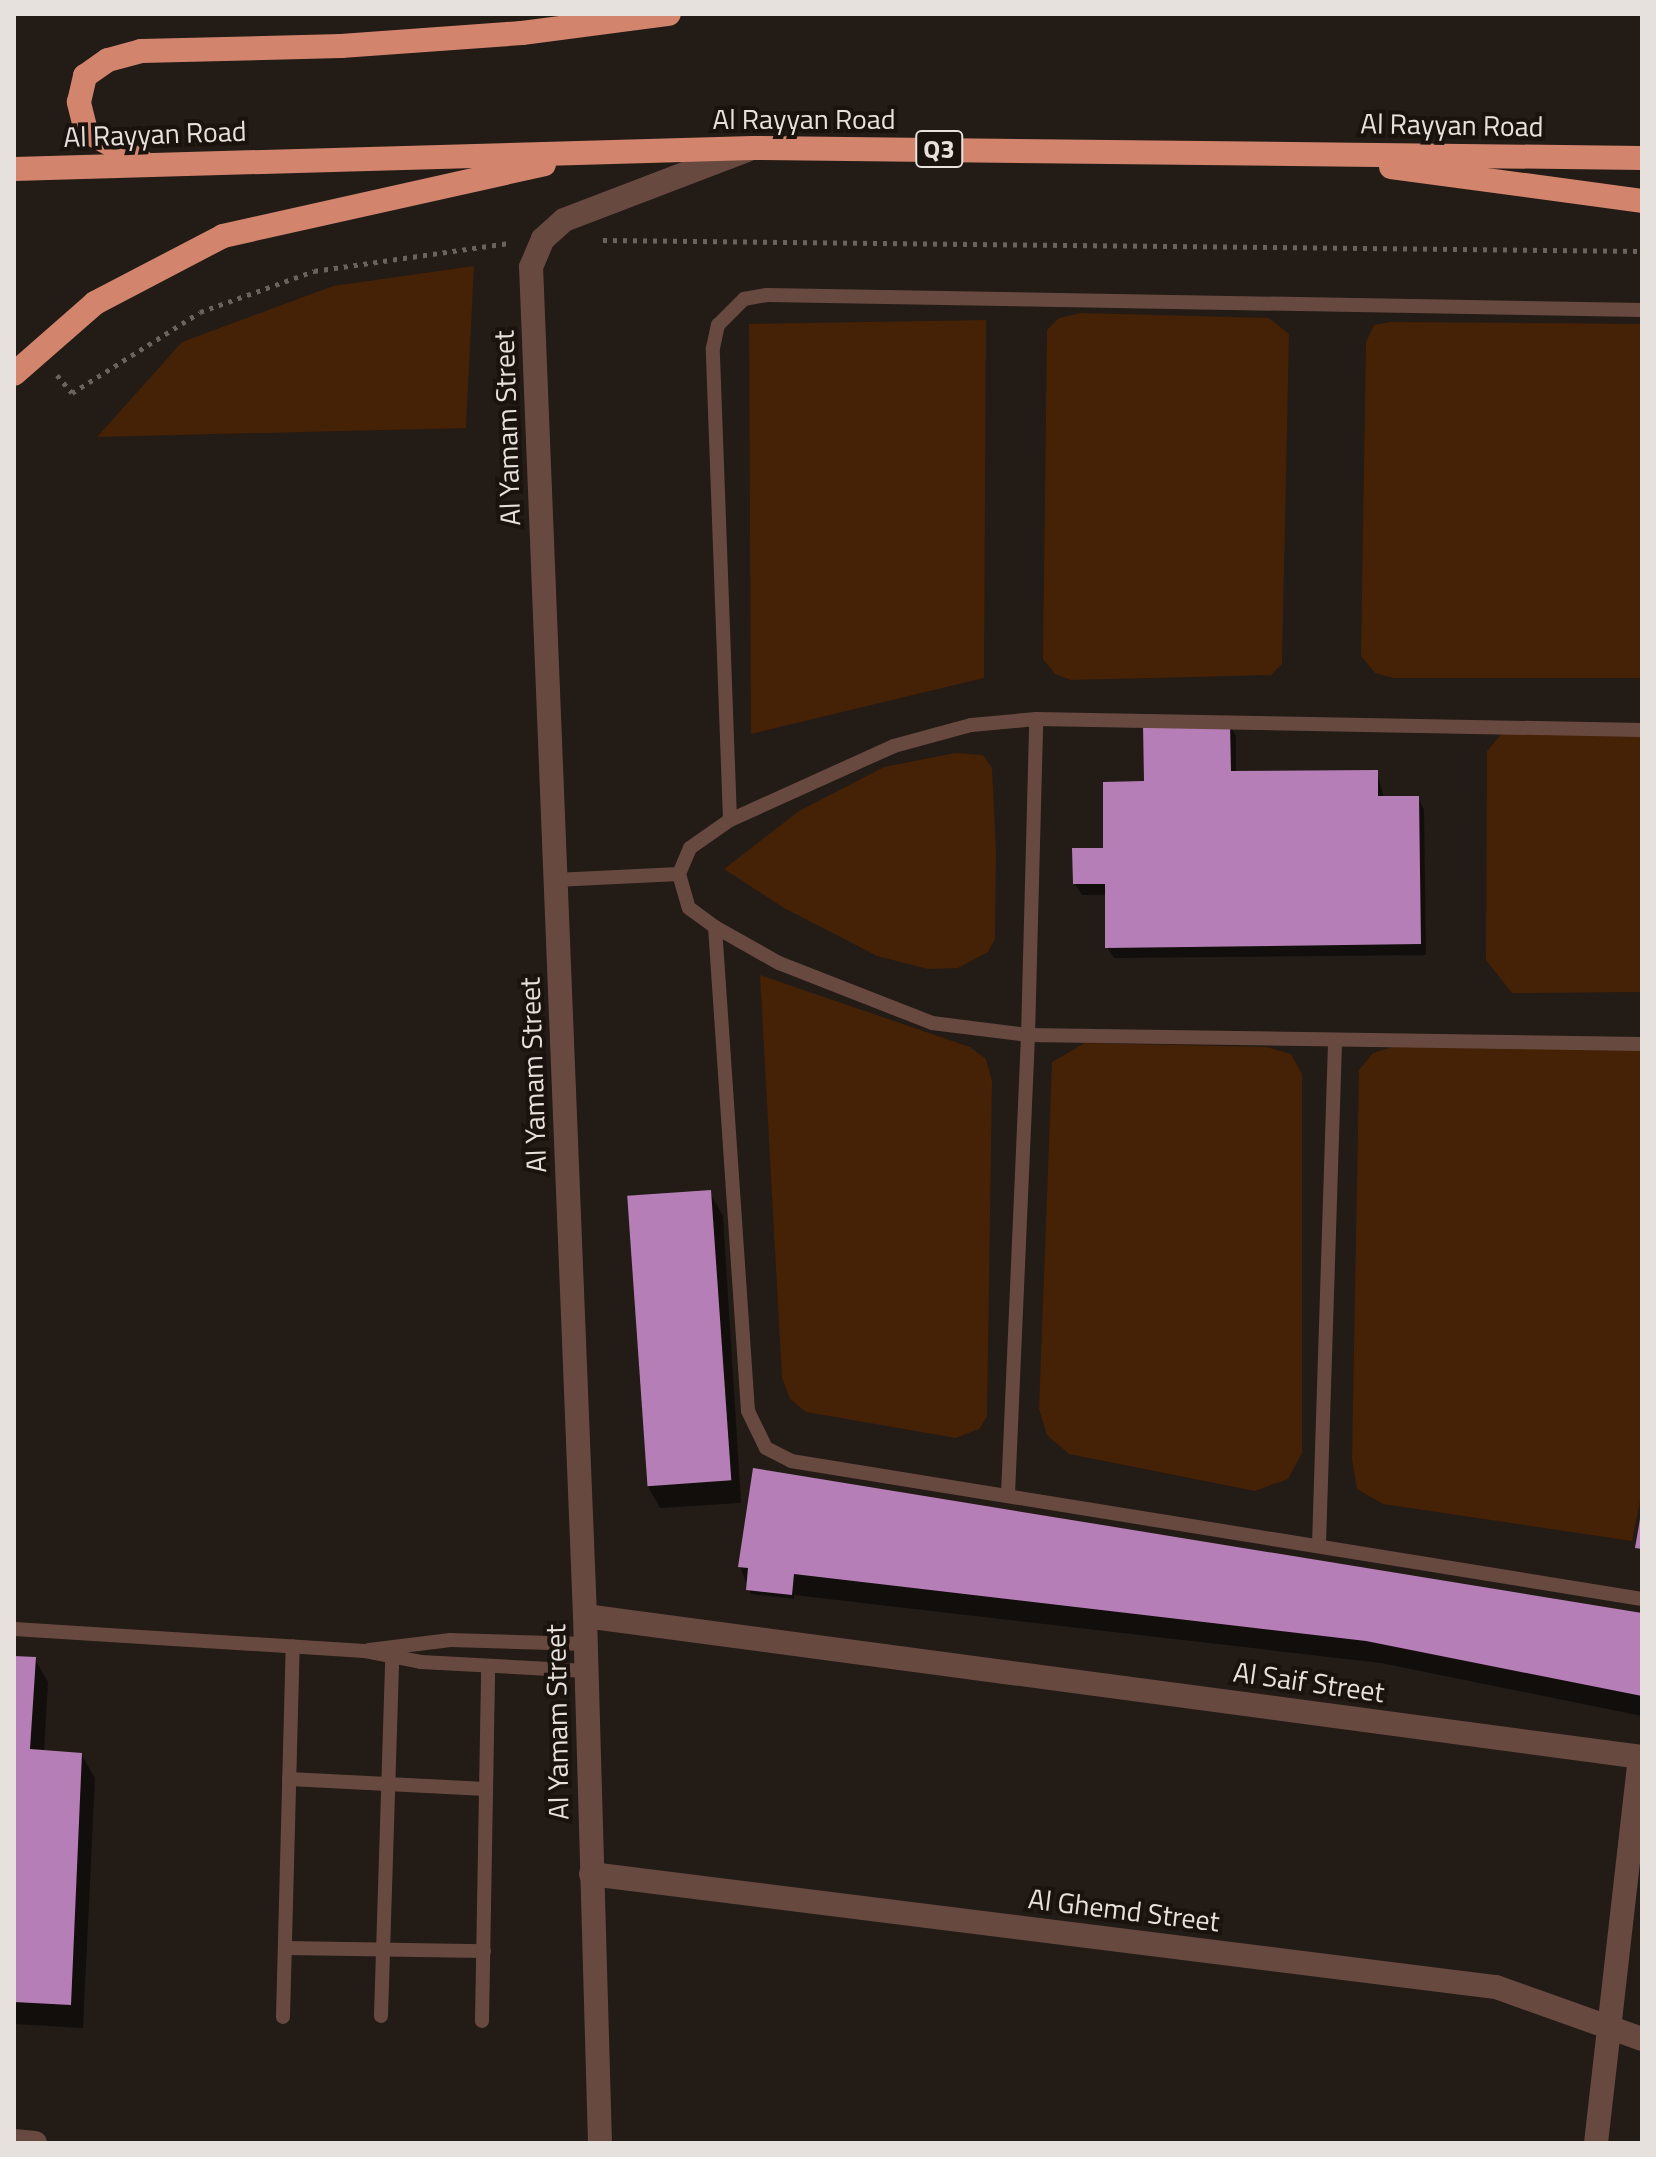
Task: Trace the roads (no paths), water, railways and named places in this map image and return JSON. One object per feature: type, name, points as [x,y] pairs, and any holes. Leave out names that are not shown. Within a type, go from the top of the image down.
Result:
[{"type":"highway","points":[[145,163],[86,131],[79,102],[85,76],[108,60],[141,51],[341,46],[522,33],[669,14]]},
{"type":"highway","name":"Al Rayyan Road","points":[[14,169],[753,148],[1274,151],[1642,158]]},
{"type":"highway","points":[[14,374],[95,303],[223,236],[604,151]]},
{"type":"highway","points":[[1274,151],[1642,201]]},
{"type":"street","name":"Al Yamam Street","points":[[600,2143],[585,1616],[531,267],[543,239],[564,220],[602,201],[753,148]]},
{"type":"street","name":"Al Saif Street","points":[[585,1616],[1641,1757],[1605,2029],[1596,2143]]},
{"type":"street","name":"Al Ghemd Street","points":[[591,1874],[1496,1987],[1605,2029],[1642,2039]]},
{"type":"street","points":[[14,2141],[35,2143]]},
{"type":"lane","points":[[730,820],[713,348],[718,325],[744,299],[767,295],[1642,310]]},
{"type":"lane","points":[[1008,1494],[1028,1035],[1036,719]]},
{"type":"lane","points":[[1642,730],[1036,719],[971,725],[894,746],[730,820],[700,838],[679,874],[689,908],[715,927],[779,963],[889,1010],[932,1023],[1028,1035],[1335,1043],[1642,1044]]},
{"type":"lane","points":[[555,880],[679,874]]},
{"type":"lane","points":[[715,927],[748,1411],[757,1437],[791,1461],[1319,1544],[1642,1599]]},
{"type":"lane","points":[[1319,1544],[1335,1043]]},
{"type":"lane","points":[[14,1629],[364,1651],[392,1657],[488,1666],[587,1671]]},
{"type":"lane","points":[[364,1651],[421,1640],[586,1644]]},
{"type":"lane","points":[[283,2017],[293,1646]]},
{"type":"lane","points":[[381,2016],[392,1657]]},
{"type":"lane","points":[[482,2021],[488,1666]]},
{"type":"lane","points":[[289,1779],[486,1789]]},
{"type":"lane","points":[[285,1948],[484,1951]]}]
